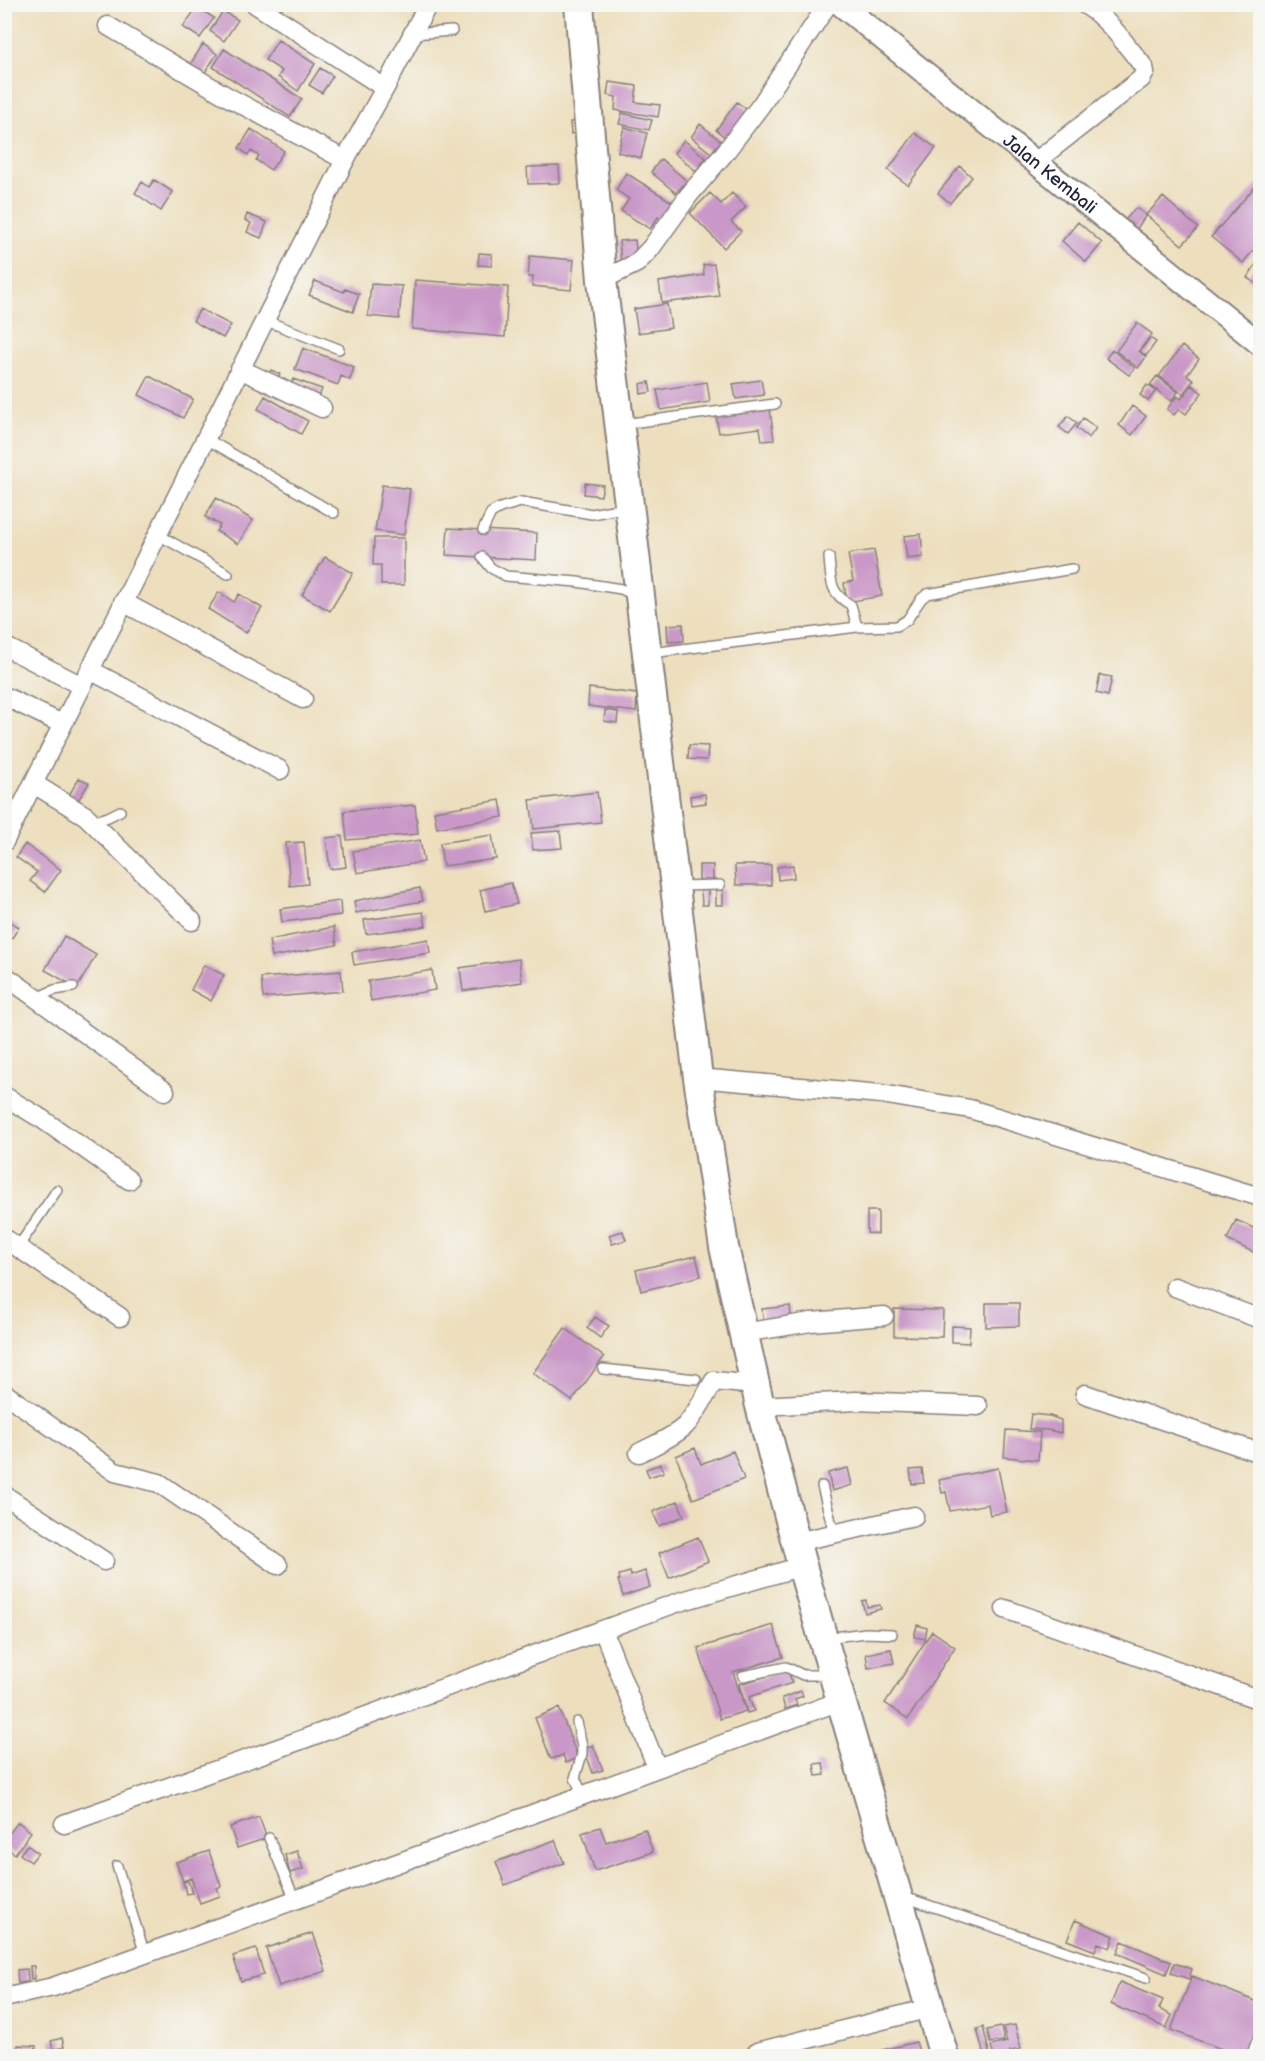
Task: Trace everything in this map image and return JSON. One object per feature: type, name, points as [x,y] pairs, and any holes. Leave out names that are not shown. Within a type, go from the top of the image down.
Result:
[{"type":"main road","points":[[579,4],[602,280],[698,1078],[724,1247],[758,1395],[799,1554],[944,2056]]},
{"type":"street","points":[[255,4],[385,88]]},
{"type":"street","points":[[4,842],[264,320],[345,160],[428,4]]},
{"type":"street","points":[[1035,162],[1141,79],[1145,72],[1144,67],[1118,34],[1095,11],[1084,4]]},
{"type":"street","points":[[602,280],[637,263],[651,248],[689,195],[723,156],[761,105],[842,6]]},
{"type":"street","name":"Jalan Kembali","points":[[842,6],[1260,344]]},
{"type":"street","points":[[108,26],[228,97],[345,160]]},
{"type":"street","points":[[240,369],[322,408]]},
{"type":"street","points":[[123,602],[303,699]]},
{"type":"street","points":[[4,646],[86,678],[280,770]]},
{"type":"street","points":[[4,696],[62,724]]},
{"type":"street","points":[[34,784],[77,810],[92,822],[192,921]]},
{"type":"street","points":[[4,975],[165,1091]]},
{"type":"street","points":[[698,1078],[881,1094],[970,1109],[1260,1197]]},
{"type":"street","points":[[4,1096],[42,1119],[129,1180]]},
{"type":"street","points":[[11,1243],[120,1317]]},
{"type":"street","points":[[1175,1287],[1260,1319]]},
{"type":"street","points":[[743,1332],[811,1322],[884,1316]]},
{"type":"street","points":[[639,1453],[684,1426],[694,1414],[704,1380],[758,1395],[978,1406]]},
{"type":"street","points":[[4,1393],[115,1472],[159,1483],[278,1565]]},
{"type":"street","points":[[1085,1394],[1260,1453]]},
{"type":"street","points":[[4,1495],[104,1561]]},
{"type":"street","points":[[64,1824],[679,1602],[799,1554],[834,1533],[914,1516]]},
{"type":"street","points":[[1005,1609],[1260,1700]]},
{"type":"street","points":[[603,1630],[657,1768]]},
{"type":"street","points":[[4,1998],[53,1987],[657,1768],[836,1688]]},
{"type":"street","points":[[757,2052],[930,2008]]},
{"type":"street","points":[[1256,2056],[1260,2045]]},
{"type":"lane","points":[[413,34],[452,31]]},
{"type":"lane","points":[[264,320],[339,349]]},
{"type":"lane","points":[[621,424],[775,404]]},
{"type":"lane","points":[[205,438],[334,513]]},
{"type":"lane","points":[[483,530],[491,513],[521,502],[591,514],[631,507]]},
{"type":"lane","points":[[157,534],[228,574]]},
{"type":"lane","points":[[482,557],[491,568],[506,576],[577,582],[621,589],[641,598]]},
{"type":"lane","points":[[829,557],[832,586],[839,598],[851,605],[856,627]]},
{"type":"lane","points":[[646,653],[856,627],[897,626],[907,620],[927,594],[1072,569]]},
{"type":"lane","points":[[92,822],[120,811]]},
{"type":"lane","points":[[675,886],[720,885]]},
{"type":"lane","points":[[36,998],[54,990],[73,987]]},
{"type":"lane","points":[[11,1243],[57,1190]]},
{"type":"lane","points":[[603,1369],[704,1380]]},
{"type":"lane","points":[[822,1486],[834,1533]]},
{"type":"lane","points":[[822,1638],[892,1634]]},
{"type":"lane","points":[[743,1676],[786,1667],[836,1688]]},
{"type":"lane","points":[[577,1722],[582,1754],[574,1778],[583,1795]]},
{"type":"lane","points":[[269,1838],[295,1900]]},
{"type":"lane","points":[[117,1866],[145,1954]]},
{"type":"lane","points":[[896,1894],[1146,1978]]},
{"type":"building","points":[[197,7],[214,18],[200,38],[183,27]]},
{"type":"building","points":[[223,11],[238,20],[224,41],[210,31]]},
{"type":"building","points":[[278,40],[315,64],[298,91],[278,77],[282,71],[265,60]]},
{"type":"building","points":[[203,44],[217,54],[200,80],[186,71]]},
{"type":"building","points":[[224,49],[302,99],[290,117],[213,67]]},
{"type":"building","points":[[320,68],[333,76],[322,93],[309,85]]},
{"type":"building","points":[[609,82],[637,86],[635,102],[660,105],[658,117],[615,110],[616,97],[607,95]]},
{"type":"building","points":[[737,102],[751,113],[730,141],[716,130]]},
{"type":"building","points":[[622,113],[652,120],[649,130],[619,124]]},
{"type":"building","points":[[570,122],[577,122],[578,133],[571,134]]},
{"type":"building","points":[[700,124],[721,141],[711,153],[691,137]]},
{"type":"building","points":[[624,127],[647,133],[641,158],[618,152]]},
{"type":"building","points":[[251,129],[284,151],[271,170],[256,160],[259,156],[251,151],[248,155],[239,148]]},
{"type":"building","points":[[915,133],[936,148],[908,185],[888,170]]},
{"type":"building","points":[[684,140],[706,158],[696,171],[674,153]]},
{"type":"building","points":[[661,159],[687,181],[676,193],[651,172]]},
{"type":"building","points":[[559,166],[560,183],[528,184],[527,167]]},
{"type":"building","points":[[960,166],[972,177],[950,203],[938,193]]},
{"type":"building","points":[[626,173],[672,202],[661,219],[658,217],[650,229],[621,211],[629,199],[616,190]]},
{"type":"building","points":[[154,180],[173,192],[161,211],[135,193],[142,182],[149,187]]},
{"type":"building","points":[[1260,181],[1260,242],[1243,263],[1211,237]]},
{"type":"building","points":[[710,193],[721,204],[732,193],[746,207],[731,222],[741,231],[724,248],[690,213]]},
{"type":"building","points":[[1163,197],[1198,228],[1182,245],[1146,215]]},
{"type":"building","points":[[1136,208],[1146,215],[1136,230],[1125,220]]},
{"type":"building","points":[[247,214],[267,222],[261,238],[247,232],[251,223],[245,220]]},
{"type":"building","points":[[1078,222],[1102,243],[1086,262],[1062,241]]},
{"type":"building","points":[[635,240],[637,261],[621,262],[619,241]]},
{"type":"building","points":[[479,253],[492,254],[492,266],[478,265]]},
{"type":"building","points":[[530,256],[574,260],[571,290],[532,286],[533,277],[528,277]]},
{"type":"building","points":[[1260,258],[1260,286],[1247,278]]},
{"type":"building","points":[[714,264],[719,296],[662,303],[659,282],[704,275],[703,265]]},
{"type":"building","points":[[415,280],[508,287],[505,337],[412,329]]},
{"type":"building","points":[[315,281],[344,292],[345,289],[359,294],[353,312],[309,295]]},
{"type":"building","points":[[371,284],[402,286],[399,319],[368,316]]},
{"type":"building","points":[[667,304],[671,328],[638,333],[634,309]]},
{"type":"building","points":[[200,309],[231,325],[223,338],[193,321]]},
{"type":"building","points":[[1137,323],[1152,334],[1139,351],[1146,357],[1138,368],[1116,351]]},
{"type":"building","points":[[1150,338],[1156,342],[1146,356],[1140,351]]},
{"type":"building","points":[[1182,346],[1199,359],[1187,375],[1194,380],[1183,394],[1159,376]]},
{"type":"building","points":[[303,348],[354,367],[350,380],[341,376],[338,385],[295,369]]},
{"type":"building","points":[[1112,350],[1135,368],[1129,375],[1106,358]]},
{"type":"building","points":[[271,370],[280,374],[274,384],[266,379]]},
{"type":"building","points":[[149,376],[193,399],[183,418],[139,395]]},
{"type":"building","points":[[1157,376],[1178,392],[1171,401],[1150,385]]},
{"type":"building","points":[[293,379],[322,389],[317,402],[289,392]]},
{"type":"building","points":[[761,380],[764,395],[736,399],[733,384]]},
{"type":"building","points":[[649,382],[651,392],[641,394],[640,384]]},
{"type":"building","points":[[707,382],[710,402],[661,410],[657,390]]},
{"type":"building","points":[[1147,385],[1156,391],[1148,401],[1140,395]]},
{"type":"building","points":[[1192,385],[1202,393],[1186,414],[1179,409],[1174,415],[1167,409],[1177,396],[1181,399]]},
{"type":"building","points":[[265,396],[308,421],[301,434],[258,409]]},
{"type":"building","points":[[1132,406],[1146,416],[1132,435],[1119,425]]},
{"type":"building","points":[[770,409],[774,440],[762,441],[760,428],[719,433],[716,416]]},
{"type":"building","points":[[1068,416],[1077,423],[1068,434],[1059,427]]},
{"type":"building","points":[[1083,418],[1096,428],[1089,438],[1076,428]]},
{"type":"building","points":[[585,483],[603,485],[601,496],[584,494]]},
{"type":"building","points":[[382,485],[410,489],[404,535],[375,531]]},
{"type":"building","points":[[216,498],[253,520],[238,544],[216,531],[220,525],[205,517]]},
{"type":"building","points":[[448,528],[537,533],[536,560],[446,555]]},
{"type":"building","points":[[921,534],[923,557],[907,559],[904,536]]},
{"type":"building","points":[[374,538],[404,538],[404,585],[381,585],[381,565],[373,565]]},
{"type":"building","points":[[874,550],[882,596],[847,602],[844,583],[853,581],[848,554]]},
{"type":"building","points":[[325,557],[353,573],[330,611],[302,595]]},
{"type":"building","points":[[219,592],[234,602],[239,594],[262,608],[246,633],[208,609]]},
{"type":"building","points":[[683,624],[684,641],[668,642],[667,625]]},
{"type":"building","points":[[1100,675],[1112,677],[1108,696],[1096,693]]},
{"type":"building","points":[[589,688],[637,694],[636,712],[588,706]]},
{"type":"building","points":[[605,710],[618,712],[617,723],[604,721]]},
{"type":"building","points":[[689,745],[708,746],[707,760],[688,759]]},
{"type":"building","points":[[79,778],[89,783],[77,802],[68,797]]},
{"type":"building","points":[[597,792],[601,822],[534,829],[530,800]]},
{"type":"building","points":[[705,794],[706,803],[691,805],[690,796]]},
{"type":"building","points":[[500,800],[503,817],[437,828],[434,811]]},
{"type":"building","points":[[415,805],[418,834],[347,840],[344,811]]},
{"type":"building","points":[[560,831],[562,848],[533,850],[531,833]]},
{"type":"building","points":[[492,835],[496,859],[443,866],[440,843]]},
{"type":"building","points":[[342,836],[346,867],[330,869],[326,838]]},
{"type":"building","points":[[420,840],[424,862],[357,873],[353,851]]},
{"type":"building","points":[[304,842],[308,884],[290,886],[286,843]]},
{"type":"building","points":[[25,844],[61,870],[45,892],[30,881],[37,872],[16,857]]},
{"type":"building","points":[[699,865],[713,865],[713,884],[699,884]]},
{"type":"building","points":[[735,865],[771,865],[771,885],[736,885]]},
{"type":"building","points":[[793,865],[794,878],[778,880],[777,867]]},
{"type":"building","points":[[511,883],[517,904],[485,911],[480,890]]},
{"type":"building","points":[[420,888],[423,901],[356,913],[354,901]]},
{"type":"building","points":[[716,889],[723,889],[723,905],[716,905]]},
{"type":"building","points":[[701,890],[708,890],[708,905],[702,905]]},
{"type":"building","points":[[340,901],[341,915],[282,922],[280,909]]},
{"type":"building","points":[[423,912],[426,926],[366,934],[364,920]]},
{"type":"building","points":[[4,918],[19,927],[12,938],[4,933]]},
{"type":"building","points":[[334,927],[337,945],[272,957],[269,940]]},
{"type":"building","points":[[64,936],[96,955],[77,988],[45,970]]},
{"type":"building","points":[[428,939],[430,953],[354,965],[352,952]]},
{"type":"building","points":[[519,959],[522,982],[463,991],[460,968]]},
{"type":"building","points":[[204,965],[224,975],[211,1001],[191,990]]},
{"type":"building","points":[[432,970],[435,990],[371,1001],[368,981]]},
{"type":"building","points":[[341,971],[343,991],[263,998],[261,978]]},
{"type":"building","points":[[867,1211],[878,1211],[878,1234],[867,1233]]},
{"type":"building","points":[[1236,1220],[1260,1231],[1260,1237],[1253,1252],[1227,1240]]},
{"type":"building","points":[[623,1231],[626,1240],[612,1244],[609,1235]]},
{"type":"building","points":[[696,1256],[701,1276],[641,1291],[636,1270]]},
{"type":"building","points":[[986,1303],[1019,1303],[1019,1326],[986,1327]]},
{"type":"building","points":[[790,1306],[792,1324],[764,1327],[762,1309]]},
{"type":"building","points":[[894,1309],[943,1310],[942,1337],[894,1336]]},
{"type":"building","points":[[595,1317],[609,1326],[600,1338],[587,1328]]},
{"type":"building","points":[[952,1326],[970,1327],[969,1343],[952,1342]]},
{"type":"building","points":[[565,1328],[604,1357],[572,1401],[533,1373]]},
{"type":"building","points":[[1031,1414],[1061,1420],[1061,1433],[1029,1429]]},
{"type":"building","points":[[1006,1430],[1040,1432],[1038,1460],[1004,1457]]},
{"type":"building","points":[[695,1448],[701,1464],[733,1451],[744,1479],[693,1499],[676,1456]]},
{"type":"building","points":[[661,1464],[664,1472],[649,1477],[646,1469]]},
{"type":"building","points":[[848,1468],[852,1485],[832,1491],[828,1473]]},
{"type":"building","points":[[998,1468],[1007,1512],[990,1515],[988,1504],[950,1511],[946,1492],[942,1493],[939,1480]]},
{"type":"building","points":[[922,1469],[924,1483],[912,1484],[910,1470]]},
{"type":"building","points":[[678,1501],[684,1516],[659,1526],[653,1512]]},
{"type":"building","points":[[698,1537],[708,1561],[669,1578],[659,1553]]},
{"type":"building","points":[[645,1571],[650,1587],[623,1596],[618,1580],[620,1580],[619,1575],[630,1572],[631,1576]]},
{"type":"building","points":[[866,1600],[867,1607],[880,1605],[881,1609],[865,1613],[862,1601]]},
{"type":"building","points":[[773,1625],[783,1657],[733,1672],[746,1711],[720,1719],[698,1648]]},
{"type":"building","points":[[917,1625],[927,1628],[925,1639],[914,1637]]},
{"type":"building","points":[[932,1631],[955,1647],[908,1719],[885,1703]]},
{"type":"building","points":[[891,1649],[894,1663],[868,1668],[866,1654]]},
{"type":"building","points":[[788,1670],[792,1683],[749,1697],[754,1711],[747,1713],[739,1684]]},
{"type":"building","points":[[801,1691],[803,1696],[795,1699],[797,1705],[785,1709],[782,1698]]},
{"type":"building","points":[[559,1708],[578,1758],[566,1763],[563,1755],[551,1759],[535,1718]]},
{"type":"building","points":[[593,1745],[603,1770],[593,1773],[584,1749]]},
{"type":"building","points":[[823,1763],[825,1775],[816,1776],[814,1764]]},
{"type":"building","points":[[259,1817],[267,1838],[237,1848],[230,1827]]},
{"type":"building","points":[[18,1822],[31,1832],[15,1854],[4,1846],[4,1840]]},
{"type":"building","points":[[600,1827],[606,1842],[645,1829],[653,1852],[595,1871],[582,1833]]},
{"type":"building","points":[[555,1840],[564,1863],[505,1885],[496,1862]]},
{"type":"building","points":[[27,1845],[38,1853],[31,1862],[20,1854]]},
{"type":"building","points":[[209,1851],[221,1886],[217,1888],[220,1896],[200,1903],[191,1878],[183,1881],[176,1862]]},
{"type":"building","points":[[297,1851],[303,1869],[290,1873],[285,1855]]},
{"type":"building","points":[[188,1881],[192,1893],[186,1894],[183,1882]]},
{"type":"building","points":[[1075,1920],[1114,1936],[1110,1948],[1098,1943],[1095,1951],[1067,1940]]},
{"type":"building","points":[[313,1933],[326,1971],[279,1986],[266,1948]]},
{"type":"building","points":[[1122,1941],[1171,1962],[1166,1974],[1117,1953]]},
{"type":"building","points":[[256,1949],[264,1975],[241,1981],[233,1956]]},
{"type":"building","points":[[1174,1963],[1192,1969],[1189,1979],[1171,1973]]},
{"type":"building","points":[[30,1966],[34,1966],[34,1979],[31,1979]]},
{"type":"building","points":[[27,1969],[28,1982],[18,1983],[17,1970]]},
{"type":"building","points":[[1192,1976],[1260,2003],[1260,2019],[1246,2056],[1240,2056],[1171,2030]]},
{"type":"building","points":[[1120,1982],[1163,2000],[1159,2009],[1172,2015],[1166,2028],[1111,2004]]},
{"type":"building","points":[[1015,2025],[1021,2049],[1010,2051],[1011,2056],[994,2056],[991,2046],[1007,2042],[1003,2027]]},
{"type":"building","points":[[983,2027],[990,2056],[984,2056],[977,2029]]},
{"type":"building","points":[[1001,2027],[1004,2041],[990,2043],[987,2030]]},
{"type":"building","points":[[62,2038],[64,2047],[53,2050],[51,2041]]},
{"type":"building","points":[[916,2042],[919,2051],[884,2056],[882,2050]]},
{"type":"building","points":[[18,2045],[36,2046],[35,2056],[17,2056]]}]
